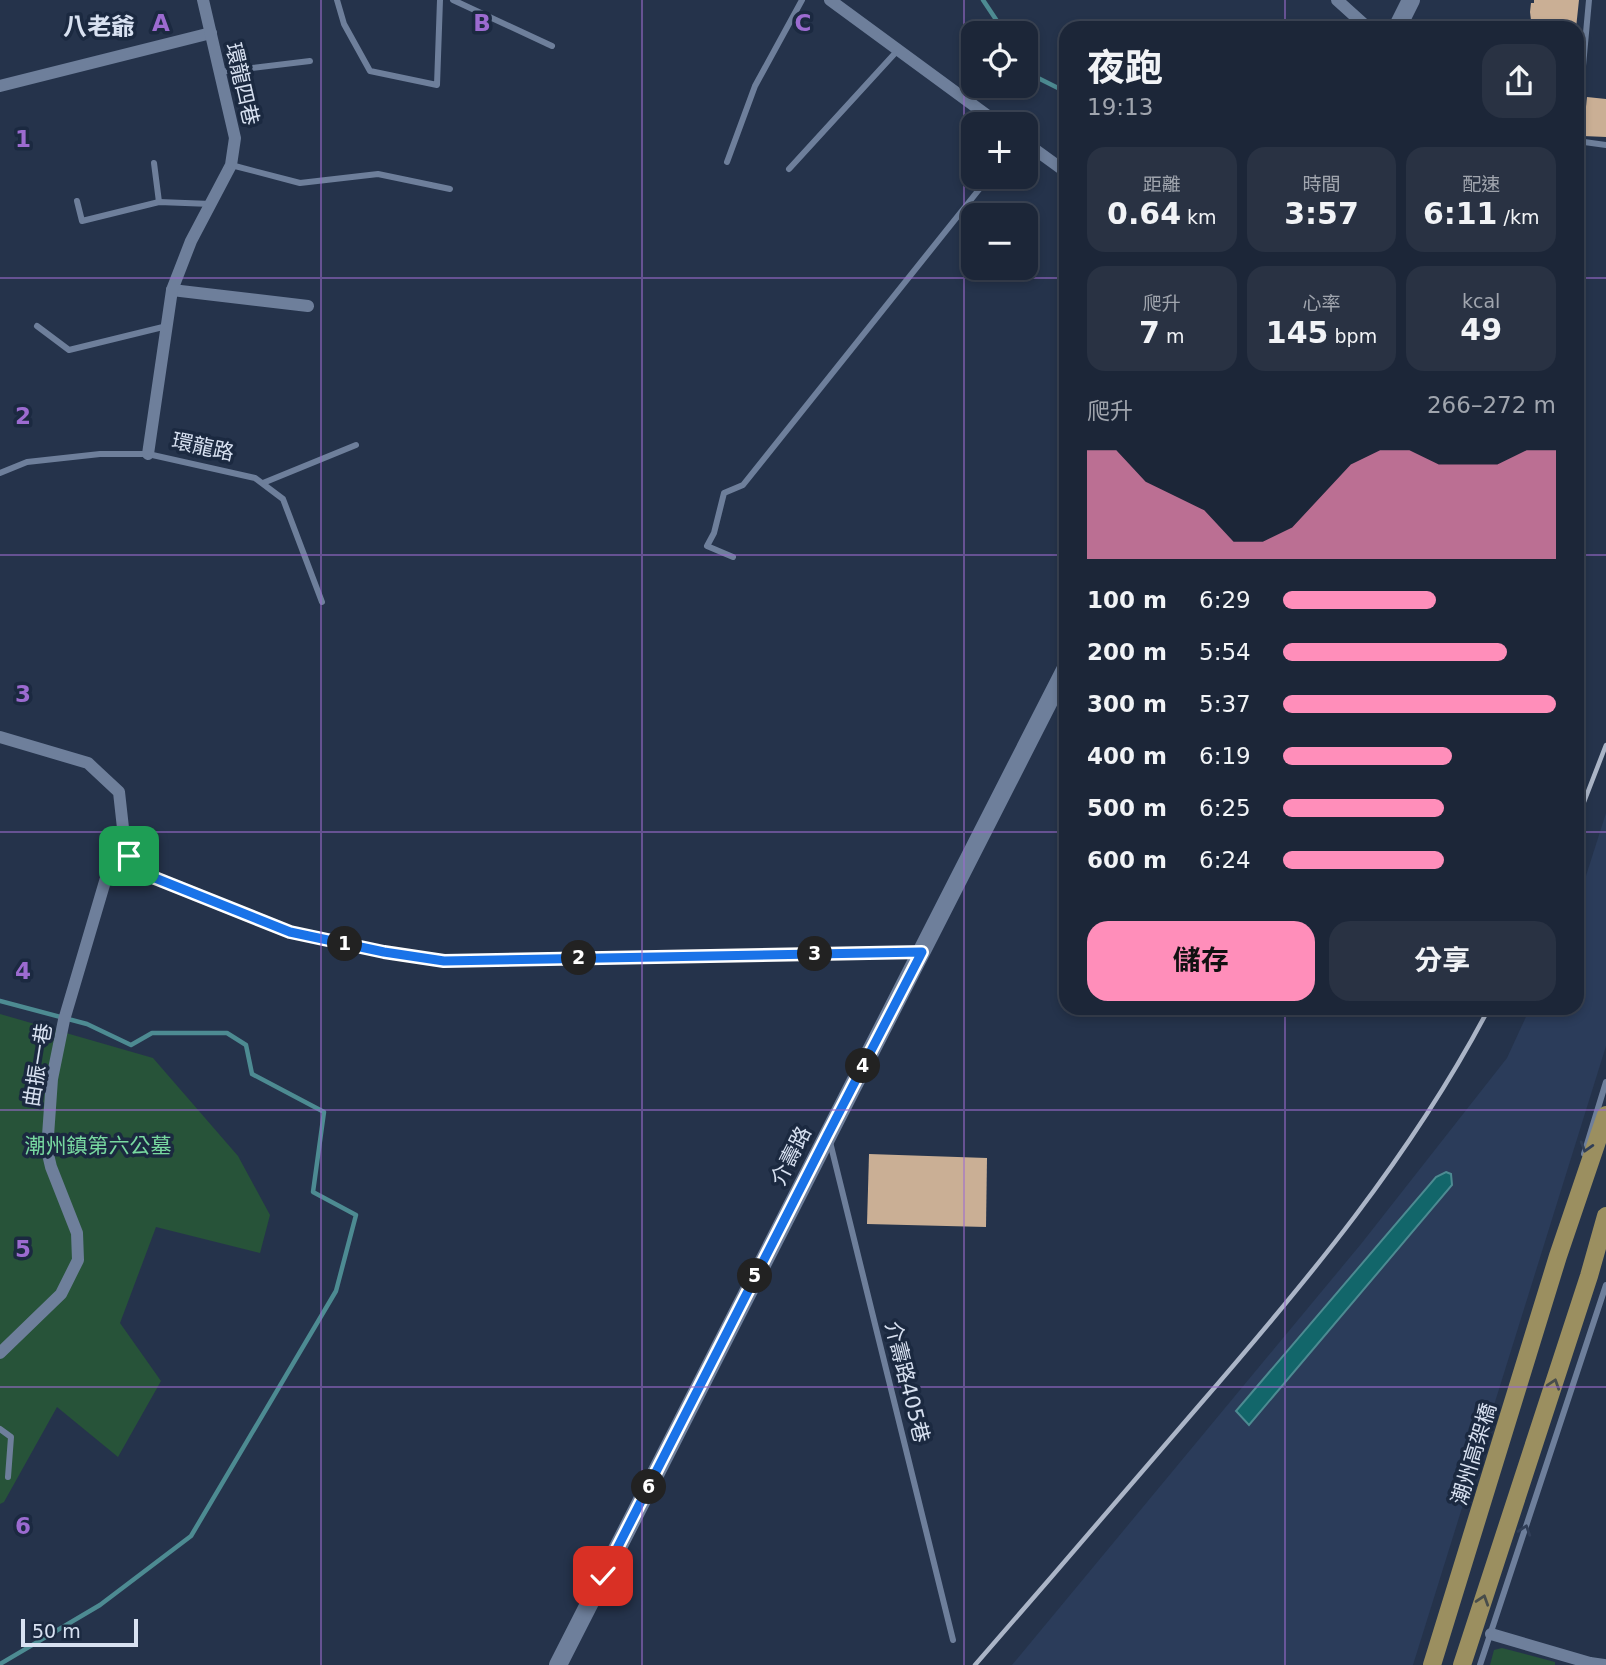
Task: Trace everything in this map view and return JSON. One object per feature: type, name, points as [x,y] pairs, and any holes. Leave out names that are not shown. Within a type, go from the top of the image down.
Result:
[{"type":"main road","points":[[1400,21],[1411,0]]},
{"type":"main road","name":"介壽路","points":[[558,1665],[1059,682]]},
{"type":"main road","name":"潮州高架橋","points":[[1432,1665],[1558,1256],[1606,1115]]},
{"type":"main road","points":[[1462,1665],[1590,1276],[1606,1216]]},
{"type":"street","name":"環龍四巷","points":[[148,454],[172,290],[191,241],[231,165],[234,138],[203,0]]},
{"type":"street","points":[[830,0],[982,112]]},
{"type":"street","points":[[1337,0],[1360,21]]},
{"type":"street","points":[[0,86],[211,33]]},
{"type":"street","points":[[1038,152],[1059,167]]},
{"type":"street","points":[[172,290],[308,306]]},
{"type":"street","points":[[0,737],[88,763],[119,792],[129,856],[150,876],[290,932],[384,952],[444,961],[922,952]]},
{"type":"street","name":"曲振一巷","points":[[0,1353],[61,1294],[78,1260],[77,1233],[47,1150],[52,1079],[65,1016],[106,878],[115,854],[127,845]]},
{"type":"street","points":[[1491,1634],[1604,1665]]},
{"type":"lane","points":[[337,0],[344,24],[370,71],[437,85],[440,0]]},
{"type":"lane","points":[[453,0],[552,46]]},
{"type":"lane","points":[[727,162],[755,86],[802,0]]},
{"type":"lane","points":[[1584,55],[1589,0]]},
{"type":"lane","points":[[789,169],[897,51]]},
{"type":"lane","points":[[219,72],[310,61]]},
{"type":"lane","points":[[1584,142],[1606,145]]},
{"type":"lane","points":[[154,163],[159,202]]},
{"type":"lane","points":[[231,165],[300,183],[378,174],[450,189]]},
{"type":"lane","points":[[733,557],[707,547],[714,533],[724,493],[743,485],[979,189]]},
{"type":"lane","points":[[77,201],[82,221],[159,202],[211,204]]},
{"type":"lane","points":[[37,326],[69,350],[167,326]]},
{"type":"lane","points":[[263,484],[356,445]]},
{"type":"lane","name":"環龍路","points":[[0,473],[27,462],[100,454],[148,454],[255,478],[283,499],[322,602]]},
{"type":"lane","points":[[1425,1665],[1606,1082]]},
{"type":"lane","name":"介壽路405巷","points":[[828,1134],[953,1640]]},
{"type":"lane","points":[[1480,1665],[1606,1285]]},
{"type":"lane","points":[[0,1429],[11,1437],[8,1476]]},
{"type":"shaded area","points":[[1606,813],[1606,1046],[1413,1665],[1012,1665],[1361,1244],[1507,1058],[1527,1015],[1584,1015],[1584,882]]},
{"type":"shaded area","points":[[1446,1172],[1451,1174],[1452,1185],[1249,1425],[1236,1411],[1436,1177]]},
{"type":"green space","name":"潮州鎮第六公墓","points":[[0,1014],[153,1058],[238,1156],[270,1215],[260,1253],[156,1227],[120,1323],[161,1381],[118,1457],[57,1407],[4,1502],[0,1504]]},
{"type":"green space","points":[[1502,1648],[1555,1662],[1555,1665],[1490,1665],[1494,1650]]},
{"type":"building","points":[[1534,0],[1579,0],[1577,21],[1531,21],[1531,3],[1534,3]]},
{"type":"building","points":[[1587,97],[1606,99],[1606,137],[1584,136]]},
{"type":"building","points":[[869,1154],[987,1158],[986,1227],[867,1224]]},
{"type":"waterway","points":[[983,0],[997,21]]},
{"type":"waterway","points":[[1038,78],[1059,88]]},
{"type":"waterway","points":[[0,1001],[87,1024],[131,1045],[152,1033],[227,1033],[246,1045],[252,1074],[324,1112],[313,1192],[356,1215],[336,1291],[191,1536],[100,1605],[0,1664]]},
{"type":"railway","points":[[1584,802],[1606,745]]},
{"type":"railway","points":[[975,1665],[1237,1361],[1355,1217],[1426,1116],[1485,1015]]},
{"type":"district","name":"八老爺","points":[[99,27]]},
{"type":"route","points":[[129,856],[150,876],[290,932],[384,952],[444,961],[922,952],[603,1576]]}]
